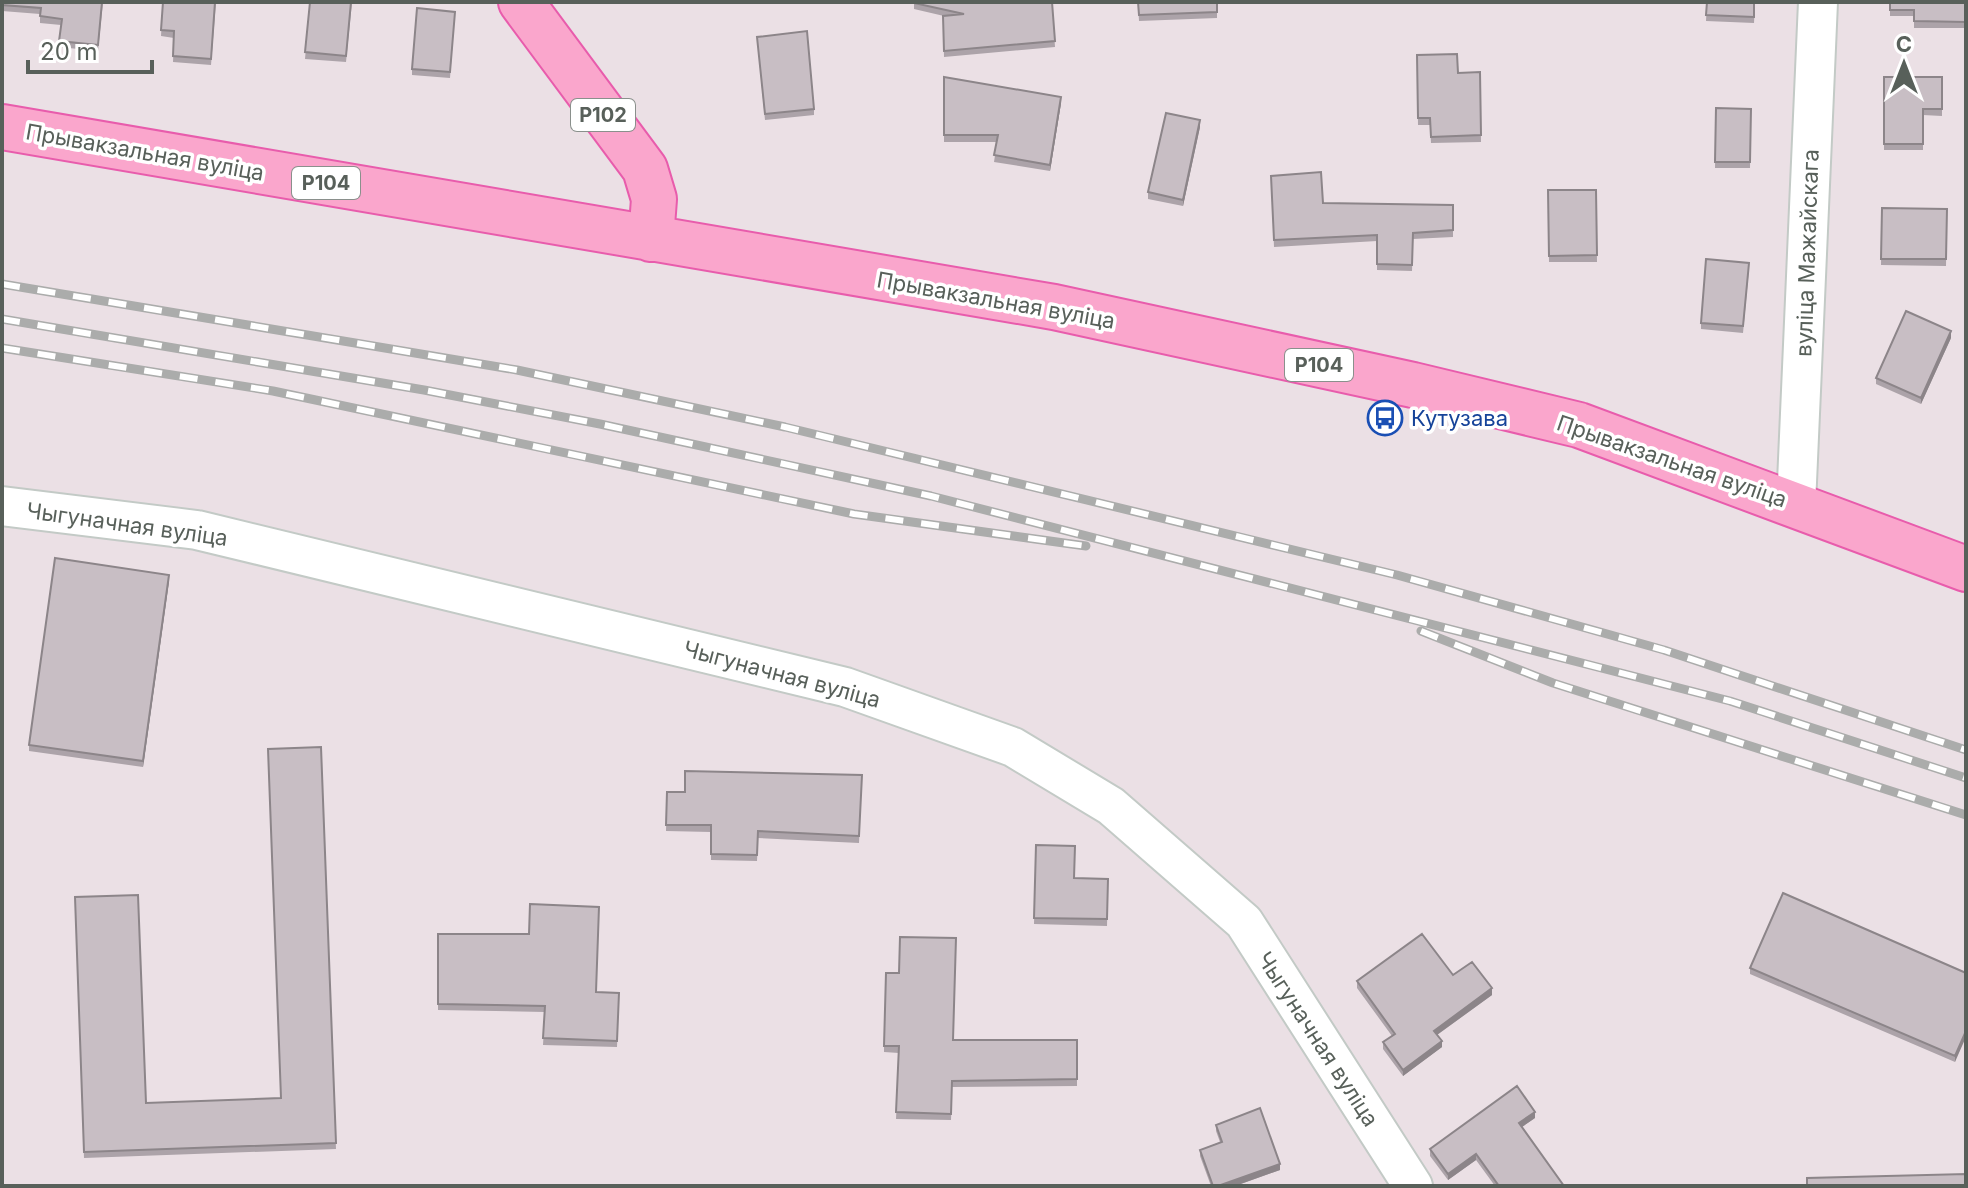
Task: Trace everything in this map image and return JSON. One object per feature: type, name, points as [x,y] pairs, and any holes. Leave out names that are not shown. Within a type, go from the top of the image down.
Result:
[{"type":"main road","name":"Р102","points":[[521,2],[645,169],[654,199],[651,239]]},
{"type":"main road","name":"Прывакзальная вуліца","points":[[2,127],[1054,307],[1413,385],[1579,425],[1966,569]]},
{"type":"street","name":"вуліца Мажайскага","points":[[1796,505],[1818,2]]},
{"type":"street","name":"Чыгуначная вуліца","points":[[2,506],[197,530],[845,687],[1013,747],[1111,806],[1244,922],[1413,1186]]},
{"type":"building","points":[[2,2],[102,2],[98,45],[59,41],[62,19],[40,16],[41,8],[2,5]]},
{"type":"building","points":[[163,2],[215,2],[211,59],[173,56],[174,31],[161,30]]},
{"type":"building","points":[[310,2],[351,2],[346,56],[305,52]]},
{"type":"building","points":[[914,2],[1052,2],[1055,41],[944,51],[943,16],[964,14]]},
{"type":"building","points":[[1138,2],[1217,2],[1217,12],[1139,15]]},
{"type":"building","points":[[1707,2],[1754,2],[1754,17],[1706,15]]},
{"type":"building","points":[[1890,2],[1966,2],[1966,22],[1914,21],[1914,10],[1890,10]]},
{"type":"building","points":[[417,8],[455,12],[450,72],[412,69]]},
{"type":"building","points":[[807,31],[814,109],[765,114],[757,37]]},
{"type":"building","points":[[1457,54],[1458,73],[1480,72],[1481,135],[1431,137],[1430,118],[1418,118],[1417,55]]},
{"type":"building","points":[[944,77],[1061,97],[1050,165],[994,155],[998,135],[944,135]]},
{"type":"building","points":[[1884,77],[1942,77],[1942,109],[1923,109],[1923,144],[1884,144]]},
{"type":"building","points":[[1716,108],[1751,109],[1750,162],[1715,162]]},
{"type":"building","points":[[1166,113],[1200,120],[1183,200],[1148,192]]},
{"type":"building","points":[[1321,172],[1323,203],[1453,205],[1453,230],[1413,233],[1412,265],[1377,264],[1377,235],[1274,240],[1271,176]]},
{"type":"building","points":[[1548,190],[1596,190],[1597,255],[1549,256]]},
{"type":"building","points":[[1882,208],[1947,209],[1946,259],[1881,259]]},
{"type":"building","points":[[1706,259],[1749,263],[1743,326],[1701,323]]},
{"type":"building","points":[[1906,311],[1951,331],[1921,398],[1876,378]]},
{"type":"building","points":[[55,558],[169,575],[143,761],[29,745]]},
{"type":"building","points":[[321,747],[336,1143],[84,1152],[75,897],[138,895],[146,1103],[281,1098],[268,749]]},
{"type":"building","points":[[685,771],[862,775],[859,836],[758,831],[757,855],[711,854],[711,825],[666,825],[667,792],[685,792]]},
{"type":"building","points":[[1036,845],[1075,846],[1074,878],[1108,879],[1107,919],[1034,918]]},
{"type":"building","points":[[1783,893],[1966,973],[1966,1031],[1955,1056],[1750,968]]},
{"type":"building","points":[[530,904],[599,907],[596,992],[619,993],[617,1041],[543,1038],[545,1006],[438,1004],[438,934],[529,934]]},
{"type":"building","points":[[1422,934],[1453,975],[1472,962],[1492,988],[1434,1031],[1442,1041],[1403,1070],[1383,1042],[1395,1034],[1357,981]]},
{"type":"building","points":[[900,937],[956,938],[953,1040],[1077,1040],[1077,1079],[952,1081],[951,1114],[896,1112],[899,1046],[884,1046],[886,973],[899,973]]},
{"type":"building","points":[[1517,1086],[1535,1112],[1519,1123],[1564,1186],[1499,1186],[1476,1154],[1448,1174],[1430,1149]]},
{"type":"building","points":[[1260,1108],[1280,1164],[1213,1186],[1200,1150],[1222,1142],[1216,1125]]},
{"type":"building","points":[[1966,1174],[1966,1186],[1807,1186],[1807,1178]]},
{"type":"railway","points":[[2,284],[517,370],[785,427],[1397,575],[1664,650],[1966,750]]},
{"type":"railway","points":[[2,319],[424,390],[600,424],[931,496],[1730,701],[1966,778]]},
{"type":"railway","points":[[2,348],[273,391],[854,514],[1086,546]]},
{"type":"railway","points":[[1421,631],[1553,683],[1966,815]]},
{"type":"place","name":"Кутузава","points":[[1385,418]]}]
